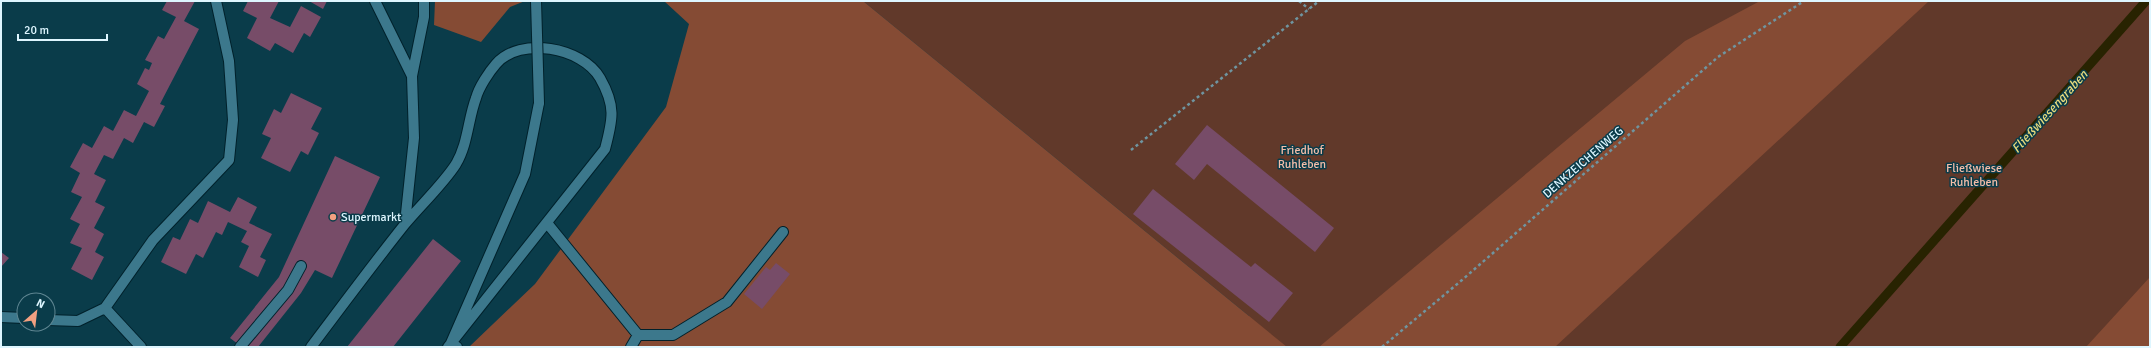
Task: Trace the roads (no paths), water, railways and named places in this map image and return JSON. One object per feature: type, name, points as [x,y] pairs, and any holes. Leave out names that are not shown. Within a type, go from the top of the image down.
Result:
[{"type":"lane","points":[[56,320],[78,321],[105,308],[153,240],[229,160],[233,120],[230,61],[216,1]]},
{"type":"lane","points":[[375,1],[412,76]]},
{"type":"lane","points":[[405,224],[414,138],[412,76],[424,17],[424,1]]},
{"type":"lane","points":[[452,346],[525,174],[539,103],[536,1]]},
{"type":"lane","points":[[311,347],[405,224],[456,164],[467,136],[476,97],[496,63],[517,49],[552,48],[576,56],[597,73],[610,95],[612,120],[605,149],[452,346]]},
{"type":"lane","points":[[547,223],[638,335]]},
{"type":"lane","points":[[638,335],[673,335],[727,302],[783,232]]},
{"type":"lane","points":[[240,347],[283,296],[301,266]]},
{"type":"lane","points":[[105,308],[141,347]]},
{"type":"lane","points":[[1,317],[16,318]]},
{"type":"lane","points":[[631,347],[638,335]]},
{"type":"waterway","name":"Fließwiesengraben","points":[[1840,347],[2146,1]]},
{"type":"place","name":"Supermarkt","points":[[333,217]]},
{"type":"park label","name":"Friedhof Ruhleben","points":[[1302,157]]},
{"type":"park label","name":"Fließwiese Ruhleben","points":[[1974,175]]}]
